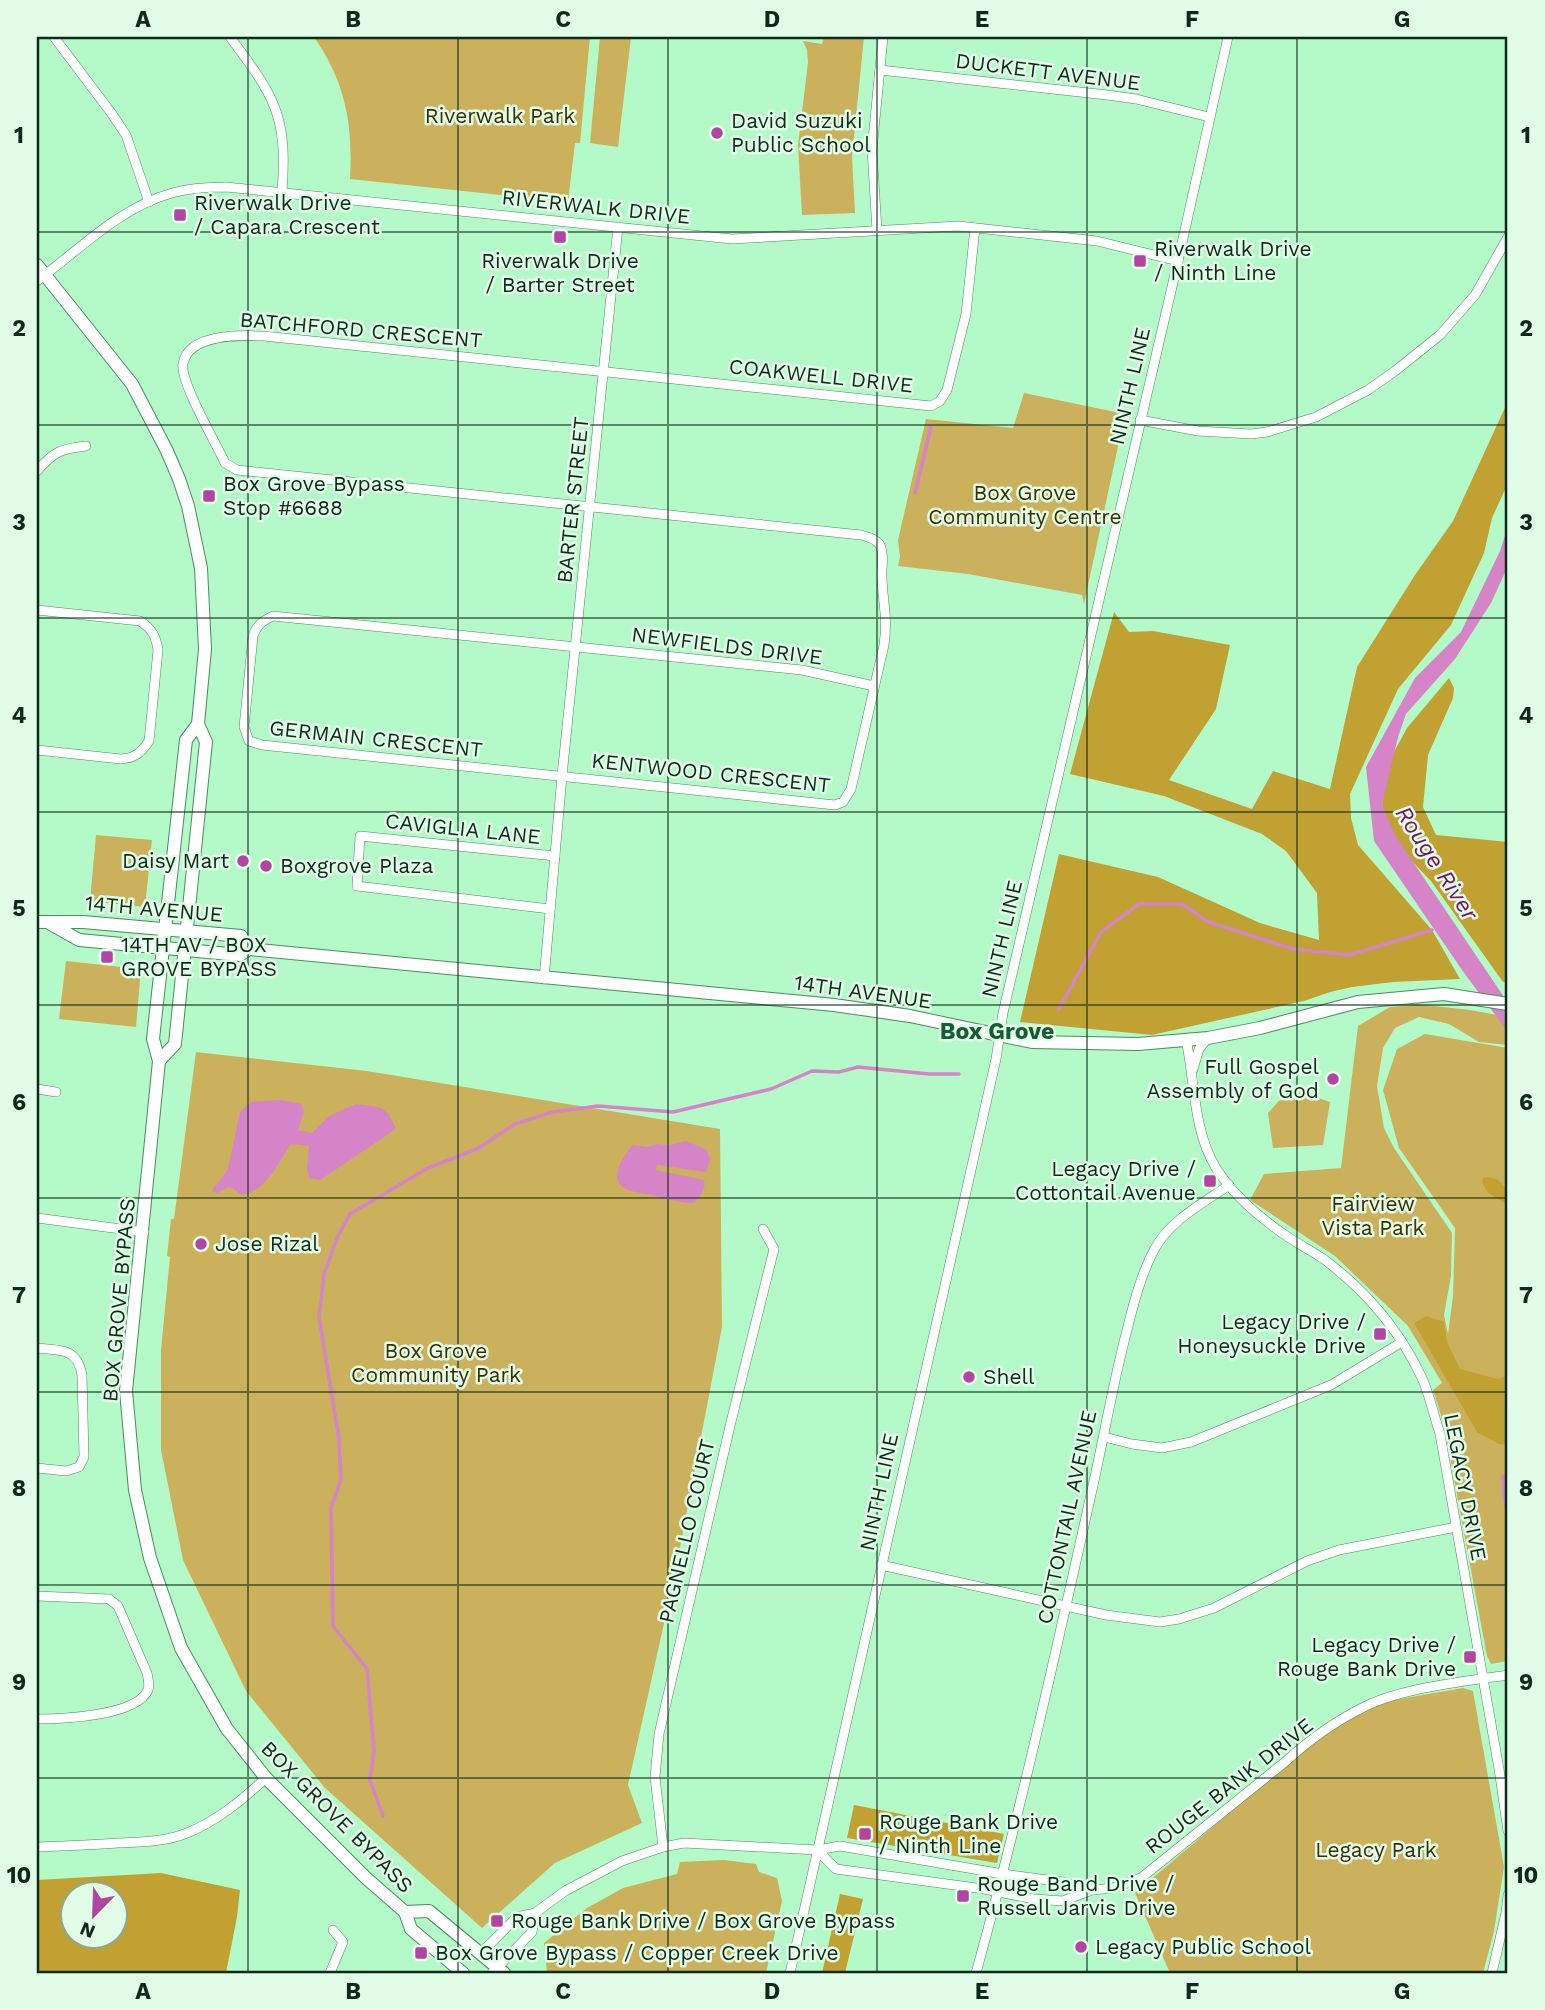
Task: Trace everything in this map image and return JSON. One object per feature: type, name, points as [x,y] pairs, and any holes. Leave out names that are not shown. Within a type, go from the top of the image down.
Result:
[{"type":"main road","name":"BOX GROVE BYPASS","points":[[39,273],[132,384],[167,451],[182,488],[201,568],[205,649],[198,724],[206,742],[175,1044],[159,1061]]},
{"type":"main road","name":"BOX GROVE BYPASS","points":[[198,724],[186,740],[153,1039],[159,1061],[127,1391],[135,1490],[150,1558],[181,1648],[227,1730],[266,1778],[366,1878],[405,1912],[411,1930],[462,1973]]},
{"type":"main road","name":"14TH AVENUE","points":[[43,922],[83,922],[241,936],[249,950]]},
{"type":"main road","name":"14TH AVENUE","points":[[43,922],[79,940],[240,955],[249,950],[834,1005],[910,1016],[1032,1042],[1138,1044],[1208,1038],[1260,1028],[1358,1002],[1444,994],[1508,1004]]},
{"type":"main road","name":"BOX GROVE BYPASS","points":[[405,1912],[429,1911],[497,1971]]},
{"type":"main road","points":[[462,1973],[480,1954]]},
{"type":"street","points":[[54,37],[125,135],[149,202]]},
{"type":"street","points":[[230,37],[259,76],[277,111],[284,139],[282,191]]},
{"type":"street","points":[[877,230],[872,161],[883,37]]},
{"type":"street","name":"NINTH LINE","points":[[790,1973],[996,1059],[998,1035],[1228,37]]},
{"type":"street","name":"DUCKETT AVENUE","points":[[880,70],[1136,99],[1209,117]]},
{"type":"street","name":"RIVERWALK DRIVE","points":[[39,273],[113,221],[149,202],[181,191],[207,187],[282,191],[732,239],[958,226],[1097,241],[1178,261]]},
{"type":"street","name":"BARTER STREET","points":[[544,979],[618,227]]},
{"type":"street","name":"COAKWELL DRIVE","points":[[604,371],[931,405],[940,401],[947,390],[966,314],[975,228]]},
{"type":"street","points":[[1140,420],[1198,431],[1251,434],[1267,432],[1316,417],[1368,390],[1440,335],[1475,295],[1508,237]]},
{"type":"street","name":"BATCHFORD CRESCENT","points":[[590,507],[237,470],[225,463],[186,382],[183,366],[188,352],[198,345],[208,340],[239,335],[604,371]]},
{"type":"street","points":[[37,471],[60,450],[86,446]]},
{"type":"street","name":"KENTWOOD CRESCENT","points":[[562,776],[835,804],[843,802],[851,789],[887,625],[883,553],[880,544],[874,539],[861,535],[590,507]]},
{"type":"street","points":[[37,610],[140,621],[150,627],[156,637],[158,650],[149,741],[142,752],[132,758],[121,758],[37,750]]},
{"type":"street","name":"GERMAIN CRESCENT","points":[[562,776],[256,744],[249,741],[244,726],[251,649],[256,627],[273,616],[575,646]]},
{"type":"street","name":"NEWFIELDS DRIVE","points":[[575,646],[802,670],[874,686]]},
{"type":"street","name":"CAVIGLIA LANE","points":[[550,909],[357,886],[360,836],[555,856]]},
{"type":"street","points":[[1192,1070],[1199,1049],[1208,1038]]},
{"type":"street","name":"LEGACY DRIVE","points":[[1186,1040],[1198,1119],[1216,1168],[1259,1216],[1325,1260],[1379,1309],[1402,1342],[1423,1380],[1440,1434],[1508,1831]]},
{"type":"street","points":[[37,1089],[56,1092]]},
{"type":"street","name":"COTTONTAIL AVENUE","points":[[976,1973],[1003,1874],[1136,1293],[1155,1248],[1167,1229],[1229,1185]]},
{"type":"street","points":[[37,1218],[144,1232]]},
{"type":"street","name":"PAGNELLO COURT","points":[[663,1847],[655,1777],[659,1734],[774,1249],[763,1229]]},
{"type":"street","points":[[1104,1437],[1162,1448],[1191,1442],[1331,1385],[1402,1342]]},
{"type":"street","points":[[37,1348],[62,1351],[72,1355],[80,1364],[84,1457],[79,1467],[66,1471],[37,1468]]},
{"type":"street","points":[[881,1565],[1066,1606],[1160,1622],[1214,1608],[1307,1561],[1339,1550],[1456,1527]]},
{"type":"street","points":[[37,1596],[109,1599],[118,1606],[149,1683],[148,1691],[142,1698],[111,1712],[87,1717],[37,1719]]},
{"type":"street","name":"ROUGE BANK DRIVE","points":[[817,1850],[836,1869],[1063,1901],[1092,1890],[1112,1888],[1141,1878],[1305,1744],[1365,1706],[1406,1693],[1508,1675]]},
{"type":"street","points":[[37,1847],[141,1842],[176,1837],[217,1818],[266,1778]]},
{"type":"street","name":"ROUGE BANK DRIVE","points":[[480,1954],[517,1917],[535,1913],[565,1891],[597,1873],[622,1861],[684,1843],[817,1850],[840,1846],[1063,1882],[1092,1890]]},
{"type":"street","points":[[1492,1973],[1504,1925],[1508,1895]]},
{"type":"street","name":"ROUGE BANK DRIVE","points":[[497,1971],[532,1932],[535,1913]]},
{"type":"street","points":[[330,1973],[343,1942],[333,1930]]},
{"type":"green space","name":"Riverwalk Park","points":[[314,37],[590,37],[580,143],[575,143],[568,202],[350,179],[350,140],[345,105],[334,71]]},
{"type":"green space","points":[[600,37],[631,37],[618,147],[590,143]]},
{"type":"green space","points":[[824,37],[864,37],[852,157],[855,213],[802,215],[798,145],[808,62],[803,41],[822,44]]},
{"type":"green space","name":"Box Grove Community Centre","points":[[1024,393],[1125,414],[1084,604],[1082,595],[968,574],[898,566],[898,540],[926,419],[1013,428]]},
{"type":"green space","points":[[96,835],[152,840],[145,907],[90,901]]},
{"type":"green space","points":[[66,961],[141,969],[136,1027],[59,1019]]},
{"type":"green space","name":"Fairview Vista Park","points":[[1417,1004],[1508,1017],[1508,1045],[1479,1042],[1449,1024],[1419,1017],[1395,1028],[1383,1048],[1377,1086],[1384,1128],[1394,1148],[1452,1233],[1451,1276],[1444,1315],[1448,1334],[1453,1296],[1455,1228],[1399,1148],[1383,1090],[1397,1049],[1425,1034],[1508,1048],[1508,1661],[1491,1664],[1487,1656],[1444,1425],[1433,1390],[1442,1383],[1408,1326],[1335,1256],[1250,1200],[1264,1174],[1341,1168],[1358,1026],[1390,1007]]},
{"type":"green space","name":"Box Grove Community Park","points":[[196,1052],[367,1071],[720,1129],[722,1327],[675,1574],[628,1785],[642,1823],[555,1863],[482,1928],[325,1788],[246,1691],[183,1560],[161,1450],[161,1350],[171,1219],[174,1219]]},
{"type":"green space","points":[[1301,1092],[1330,1102],[1323,1145],[1273,1148],[1268,1113],[1279,1101]]},
{"type":"green space","name":"Legacy Park","points":[[1463,1688],[1473,1691],[1504,1867],[1494,1931],[1483,1973],[1170,1973],[1135,1893],[1307,1747],[1348,1719],[1385,1703]]},
{"type":"green space","points":[[724,1860],[756,1864],[759,1872],[777,1878],[782,1901],[766,1973],[547,1973],[544,1943],[587,1908],[623,1888],[677,1874],[680,1862]]},
{"type":"shaded area","points":[[1508,401],[1508,483],[1492,518],[1484,553],[1451,625],[1398,689],[1350,794],[1351,818],[1358,845],[1432,930],[1460,979],[1352,987],[1304,1001],[1152,1035],[1020,1022],[1059,854],[1158,877],[1260,923],[1319,940],[1317,893],[1286,851],[1262,834],[1164,796],[1070,774],[1114,612],[1129,632],[1153,631],[1230,645],[1216,709],[1169,780],[1252,809],[1273,771],[1330,789],[1357,667],[1453,521]]},
{"type":"shaded area","points":[[1508,526],[1508,566],[1491,603],[1455,659],[1406,714],[1382,805],[1395,835],[1508,1003],[1508,1032],[1374,841],[1366,767],[1415,678],[1461,632],[1500,551]]},
{"type":"shaded area","points":[[1449,678],[1454,688],[1453,698],[1428,755],[1423,807],[1436,835],[1508,842],[1508,982],[1503,982],[1431,881],[1407,856],[1391,829],[1382,805],[1388,763],[1407,728]]},
{"type":"shaded area","points":[[280,1100],[301,1104],[304,1111],[298,1130],[312,1133],[329,1116],[356,1104],[379,1107],[389,1114],[396,1129],[320,1180],[309,1178],[309,1146],[291,1144],[270,1176],[250,1193],[241,1195],[228,1187],[217,1193],[212,1191],[228,1168],[240,1112],[251,1102]]},
{"type":"shaded area","points":[[686,1141],[706,1149],[710,1159],[706,1172],[657,1165],[656,1170],[704,1180],[702,1193],[694,1203],[678,1202],[633,1191],[619,1184],[619,1166],[633,1145],[648,1147]]},
{"type":"shaded area","points":[[1483,1178],[1497,1179],[1508,1190],[1508,1205],[1488,1193],[1482,1182]]},
{"type":"shaded area","points":[[1426,1316],[1444,1322],[1447,1342],[1460,1369],[1498,1379],[1508,1372],[1508,1445],[1499,1444],[1477,1432],[1414,1323]]},
{"type":"shaded area","points":[[1508,1472],[1508,1520],[1501,1476]]},
{"type":"shaded area","points":[[854,1805],[1004,1834],[997,1863],[847,1838]]},
{"type":"shaded area","points":[[161,1873],[240,1890],[226,1973],[37,1973],[37,1880]]},
{"type":"shaded area","points":[[840,1894],[863,1899],[845,1973],[822,1973]]},
{"type":"waterway","points":[[915,493],[931,427]]},
{"type":"waterway","points":[[1059,1009],[1101,932],[1139,904],[1182,904],[1208,922],[1294,949],[1349,955],[1432,930]]},
{"type":"waterway","points":[[383,1816],[370,1780],[374,1751],[367,1669],[333,1626],[331,1508],[341,1479],[339,1439],[319,1317],[324,1274],[338,1236],[350,1214],[428,1168],[479,1148],[515,1124],[553,1112],[598,1106],[673,1112],[771,1089],[812,1071],[839,1072],[858,1067],[959,1074]]},
{"type":"place","name":"David Suzuki Public School","points":[[717,133]]},
{"type":"place","name":"Riverwalk Drive / Capara Crescent","points":[[180,215]]},
{"type":"place","name":"Riverwalk Drive / Barter Street","points":[[560,237]]},
{"type":"place","name":"Riverwalk Drive / Ninth Line","points":[[1140,261]]},
{"type":"place","name":"Box Grove Bypass Stop #6688","points":[[209,496]]},
{"type":"place","name":"Daisy Mart","points":[[243,861]]},
{"type":"place","name":"Boxgrove Plaza","points":[[266,866]]},
{"type":"place","name":"14TH AV / BOX GROVE BYPASS","points":[[107,957]]},
{"type":"place","name":"Full Gospel Assembly of God","points":[[1333,1079]]},
{"type":"place","name":"Legacy Drive / Cottontail Avenue","points":[[1210,1181]]},
{"type":"place","name":"Jose Rizal","points":[[201,1244]]},
{"type":"place","name":"Legacy Drive / Honeysuckle Drive","points":[[1380,1334]]},
{"type":"place","name":"Shell","points":[[969,1377]]},
{"type":"place","name":"Legacy Drive / Rouge Bank Drive","points":[[1470,1657]]},
{"type":"place","name":"Rouge Bank Drive / Ninth Line","points":[[865,1834]]},
{"type":"place","name":"Rouge Band Drive / Russell Jarvis Drive","points":[[963,1896]]},
{"type":"place","name":"Rouge Bank Drive / Box Grove Bypass","points":[[497,1921]]},
{"type":"place","name":"Legacy Public School","points":[[1081,1947]]},
{"type":"place","name":"Box Grove Bypass / Copper Creek Drive","points":[[421,1953]]},
{"type":"district","name":"Box Grove","points":[[997,1031]]},
{"type":"water label","name":"Rouge River","points":[[1437,863]]}]
